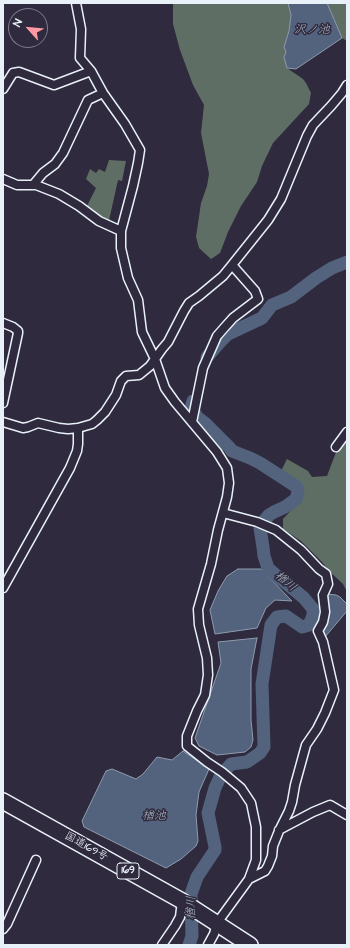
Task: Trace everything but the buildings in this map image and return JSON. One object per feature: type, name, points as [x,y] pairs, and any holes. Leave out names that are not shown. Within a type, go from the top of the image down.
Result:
[{"type":"highway","name":"国道169号","points":[[3,801],[182,901],[250,945]]},
{"type":"street","points":[[76,3],[81,29],[80,58],[91,71],[103,93],[125,124],[140,150],[121,231],[121,248],[128,278],[138,300],[142,332],[165,388],[217,452],[227,468],[227,497],[216,535],[211,564],[198,609],[199,625],[207,658],[208,675],[205,695],[187,736],[187,746],[241,788],[251,803],[256,827],[256,860],[249,879],[217,923],[214,934],[208,945]]},
{"type":"street","points":[[3,89],[14,73],[19,72],[54,84],[91,71]]},
{"type":"street","points":[[3,422],[23,428],[38,423],[68,429],[92,424],[97,420],[105,412],[116,395],[121,381],[126,376],[139,375],[150,366],[168,342],[189,303],[211,286],[232,266],[268,220],[281,199],[313,125],[331,106],[347,85]]},
{"type":"street","points":[[33,185],[63,153],[88,100],[103,93]]},
{"type":"street","points":[[3,180],[17,185],[36,185],[59,194],[99,221],[121,231]]},
{"type":"street","points":[[192,422],[203,368],[217,336],[233,318],[258,299],[256,291],[232,266]]},
{"type":"street","points":[[3,323],[18,331],[3,403]]},
{"type":"street","points":[[3,588],[70,468],[77,451],[78,428]]},
{"type":"street","points":[[336,447],[347,432]]},
{"type":"street","points":[[223,513],[252,521],[276,530],[301,550],[319,569],[326,574],[328,584],[323,595],[325,612],[323,622],[318,631],[323,642],[334,690],[317,729],[306,745],[289,812],[279,830],[273,846],[272,856],[265,872],[249,879]]},
{"type":"street","points":[[279,830],[330,804],[347,815]]},
{"type":"street","points":[[3,929],[7,924],[36,860]]},
{"type":"street","points":[[162,945],[180,917],[182,901]]},
{"type":"green space","points":[[173,3],[288,3],[291,15],[289,31],[284,47],[286,52],[284,57],[287,68],[303,79],[311,93],[309,104],[273,143],[262,166],[257,182],[241,206],[228,232],[220,253],[211,259],[199,248],[196,237],[201,203],[207,186],[209,174],[201,133],[204,105],[193,85],[180,50],[173,24]]},
{"type":"green space","points":[[327,3],[347,3],[347,41],[342,38]]},
{"type":"green space","points":[[109,160],[126,161],[122,181],[118,180],[108,225],[85,210],[96,188],[86,179],[90,169],[96,173],[99,169],[105,172]]},
{"type":"green space","points":[[347,435],[347,592],[343,584],[301,541],[283,529],[283,519],[301,500],[299,482],[281,471],[287,459],[308,471],[312,477],[327,476],[338,447]]},
{"type":"water","name":"沢ノ池","points":[[288,3],[327,3],[342,38],[296,69],[287,68],[284,57],[286,52],[284,47],[289,31],[291,15]]},
{"type":"water","points":[[238,569],[261,569],[292,601],[275,600],[266,608],[257,628],[215,634],[210,610],[218,591],[227,576]]},
{"type":"water","points":[[327,594],[340,597],[347,604],[347,611],[325,637],[323,631],[327,625],[328,618]]},
{"type":"water","points":[[257,638],[251,669],[251,720],[253,740],[251,747],[245,752],[217,755],[199,746],[195,738],[221,663],[218,642]]},
{"type":"water","name":"楢池","points":[[183,751],[209,769],[199,792],[196,815],[198,841],[196,846],[181,859],[166,868],[84,827],[82,821],[106,771],[112,769],[136,779],[143,774],[157,757],[172,760]]},
{"type":"waterway","name":"楢川","points":[[207,357],[228,334],[262,318],[272,305],[291,297],[316,278],[332,268],[347,262]]},
{"type":"waterway","name":"楢川","points":[[189,945],[192,936],[191,894],[197,877],[215,850],[208,813],[215,788],[221,775],[231,764],[247,762],[260,753],[264,747],[262,684],[271,625],[277,617],[286,616],[302,627],[309,625],[313,616],[313,609],[304,598],[268,568],[264,556],[260,528],[269,515],[285,507],[296,499],[298,492],[297,487],[260,463],[232,451],[206,424],[198,418],[191,408],[193,401]]}]
